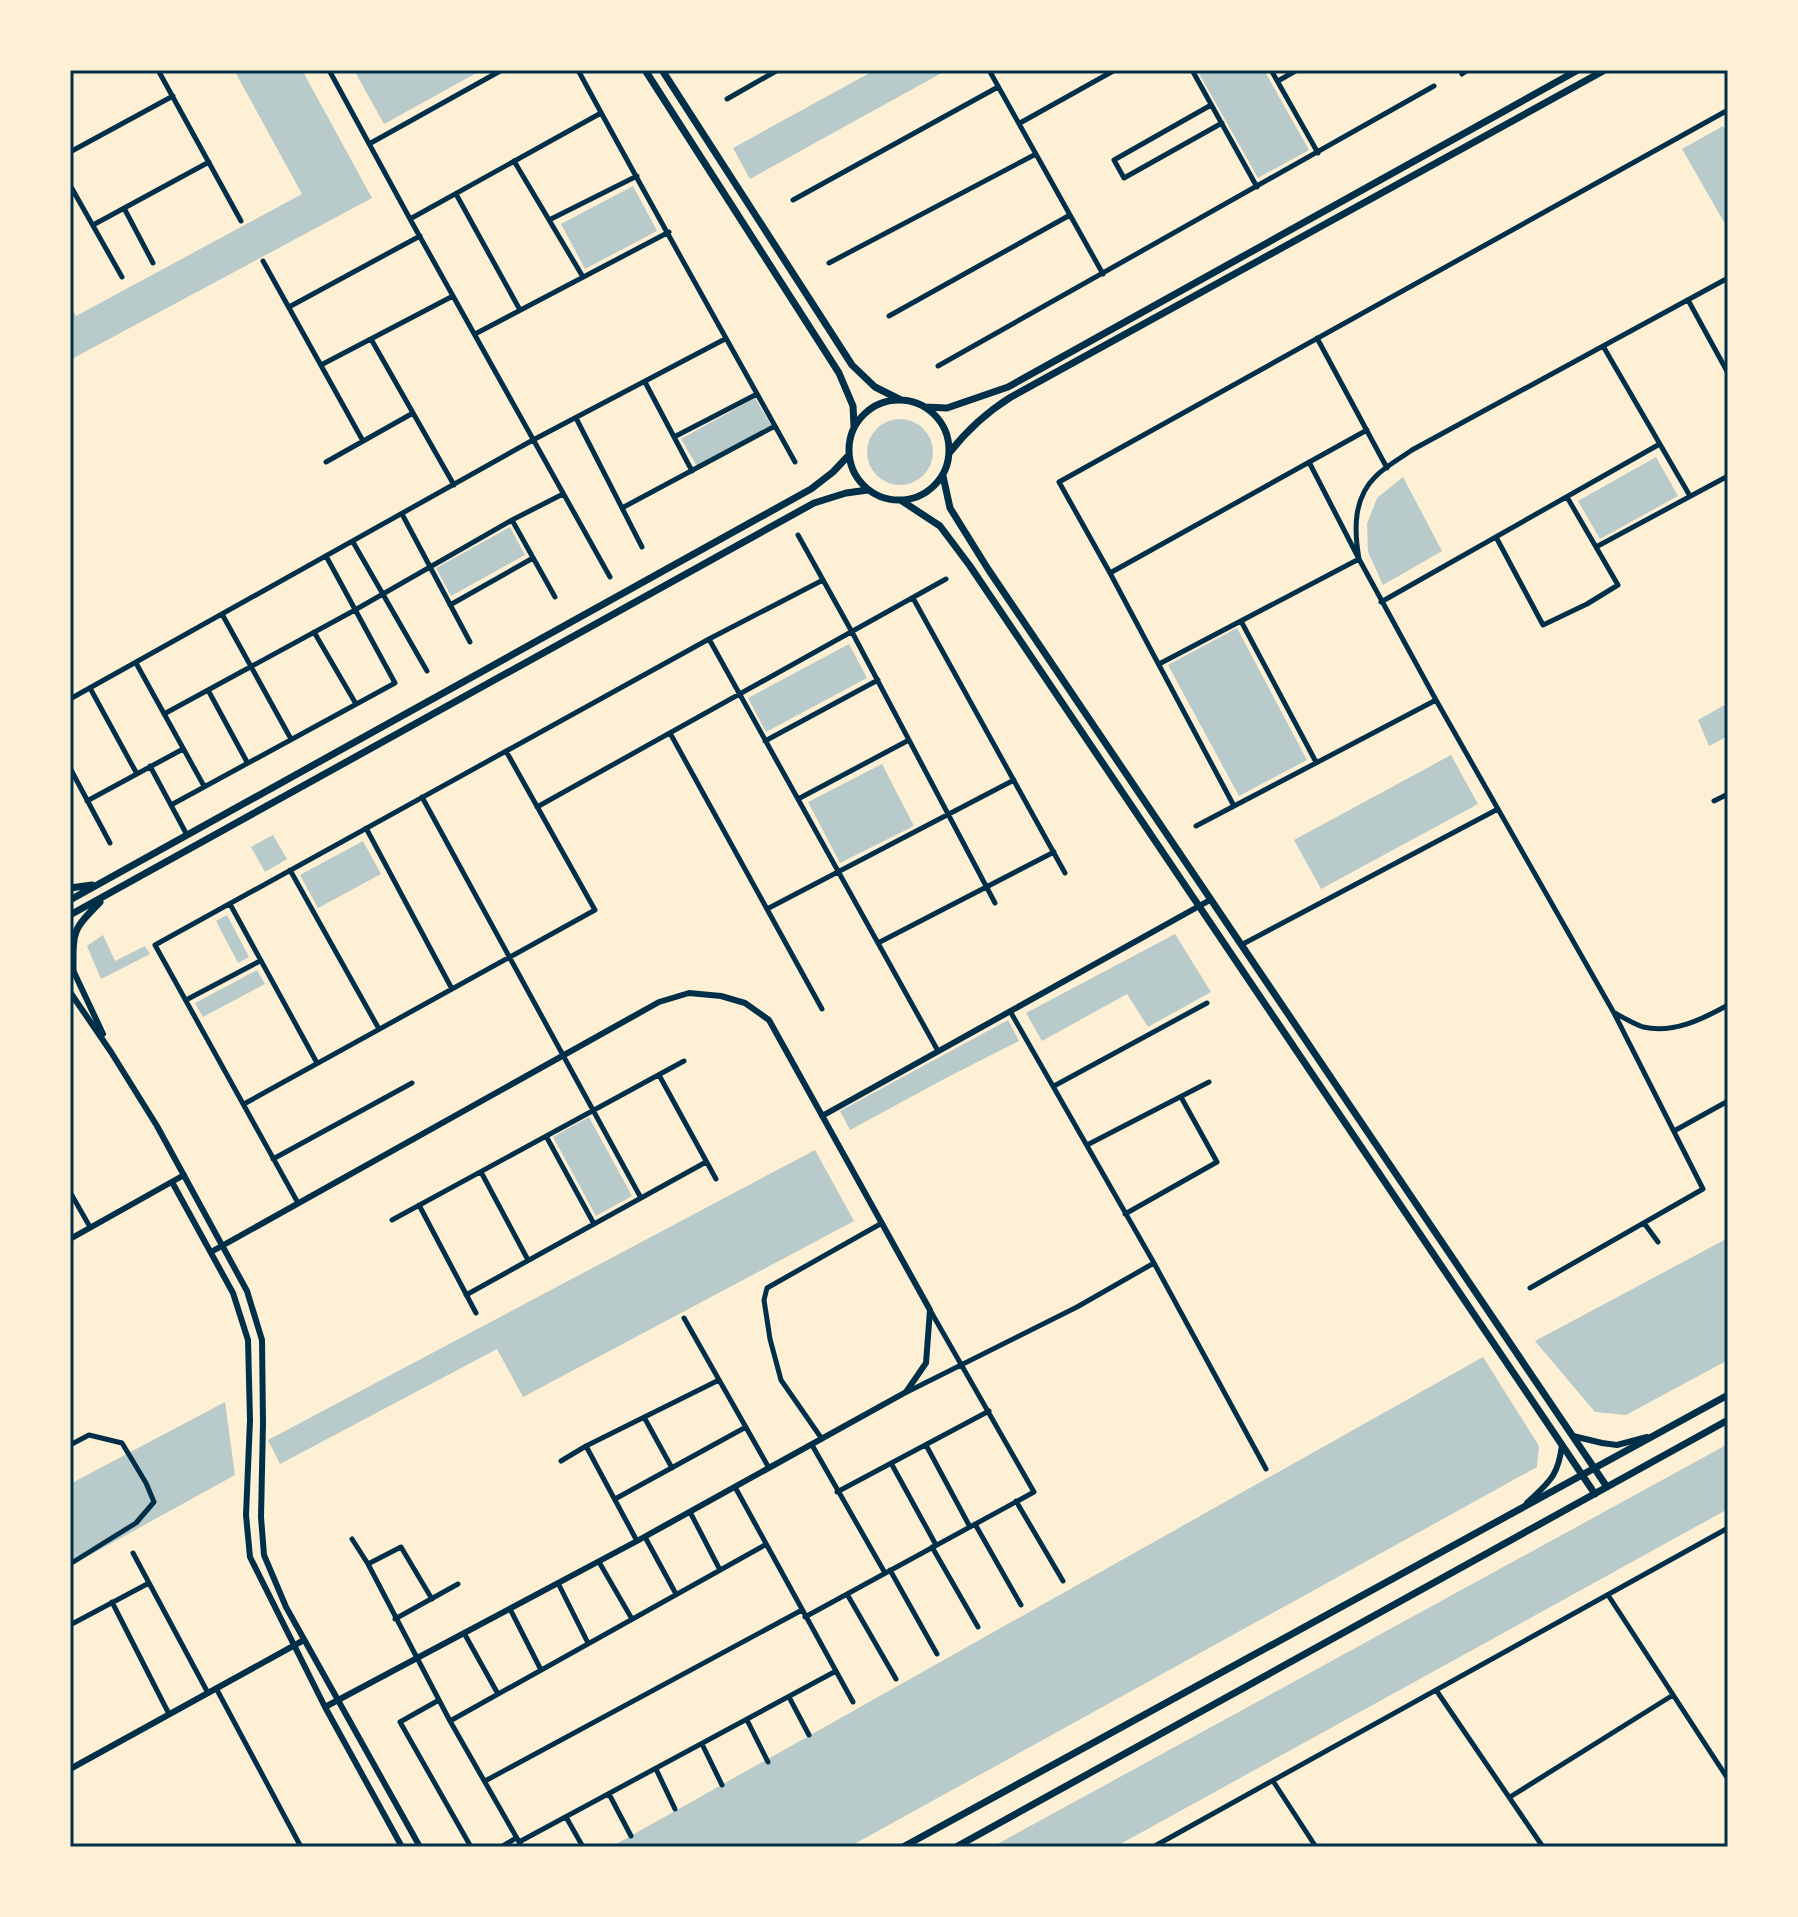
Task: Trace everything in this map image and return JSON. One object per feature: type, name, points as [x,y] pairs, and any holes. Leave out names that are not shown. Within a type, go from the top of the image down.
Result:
[{"type":"main road","points":[[645,70],[839,373],[853,406],[854,426],[849,448],[851,465],[863,485],[881,497],[902,501],[940,526],[970,566],[1595,1494]]},
{"type":"main road","points":[[662,70],[852,365],[875,387],[901,400]]},
{"type":"main road","points":[[925,407],[947,408],[1008,387],[1578,70]]},
{"type":"main road","points":[[950,452],[966,431],[1011,397],[1605,70]]},
{"type":"main road","points":[[854,426],[880,403],[901,400],[925,407],[937,417],[947,432],[950,452],[943,476],[919,497],[902,501]]},
{"type":"main road","points":[[70,900],[811,489],[849,455]]},
{"type":"main road","points":[[943,476],[950,508],[988,569],[1607,1487]]},
{"type":"main road","points":[[70,915],[814,503],[868,490]]},
{"type":"main road","points":[[70,888],[99,884]]},
{"type":"main road","points":[[71,967],[77,925],[107,895]]},
{"type":"main road","points":[[903,1847],[1728,1395]]},
{"type":"main road","points":[[956,1847],[1728,1420]]},
{"type":"street","points":[[158,70],[241,221]]},
{"type":"street","points":[[329,70],[610,577]]},
{"type":"street","points":[[369,144],[502,70]]},
{"type":"street","points":[[578,70],[795,462]]},
{"type":"street","points":[[727,99],[778,70]]},
{"type":"street","points":[[989,70],[1103,274]]},
{"type":"street","points":[[1020,123],[1115,70]]},
{"type":"street","points":[[1192,70],[1257,187]]},
{"type":"street","points":[[1271,70],[1318,153]]},
{"type":"street","points":[[1278,81],[1297,70]]},
{"type":"street","points":[[1462,74],[1468,70]]},
{"type":"street","points":[[938,366],[1434,86]]},
{"type":"street","points":[[793,200],[998,87]]},
{"type":"street","points":[[70,152],[173,96]]},
{"type":"street","points":[[1211,105],[1114,160],[1124,178],[1222,123]]},
{"type":"street","points":[[1234,806],[1059,482],[1727,112]]},
{"type":"street","points":[[410,219],[601,113]]},
{"type":"street","points":[[829,263],[1036,154]]},
{"type":"street","points":[[514,161],[583,277]]},
{"type":"street","points":[[93,225],[209,162]]},
{"type":"street","points":[[549,220],[637,176]]},
{"type":"street","points":[[70,185],[122,277]]},
{"type":"street","points":[[456,194],[520,310]]},
{"type":"street","points":[[124,208],[153,263]]},
{"type":"street","points":[[889,316],[1070,215]]},
{"type":"street","points":[[475,334],[669,232]]},
{"type":"street","points":[[289,307],[420,236]]},
{"type":"street","points":[[263,261],[363,441]]},
{"type":"street","points":[[1359,559],[1355,537],[1356,516],[1364,493],[1376,476],[1412,450],[1728,278]]},
{"type":"street","points":[[321,365],[453,296]]},
{"type":"street","points":[[1688,300],[1728,373]]},
{"type":"street","points":[[1317,338],[1387,468]]},
{"type":"street","points":[[371,339],[454,485]]},
{"type":"street","points":[[70,699],[533,440],[725,339]]},
{"type":"street","points":[[1603,346],[1690,496]]},
{"type":"street","points":[[645,382],[692,471]]},
{"type":"street","points":[[674,437],[757,394]]},
{"type":"street","points":[[326,462],[413,413]]},
{"type":"street","points":[[576,418],[642,547]]},
{"type":"street","points":[[622,508],[775,426]]},
{"type":"street","points":[[1110,573],[1367,430]]},
{"type":"street","points":[[1381,602],[1658,445]]},
{"type":"street","points":[[1309,462],[1381,602],[1614,1013],[1703,1189],[1530,1288]]},
{"type":"street","points":[[1596,547],[1728,476]]},
{"type":"street","points":[[164,714],[563,494]]},
{"type":"street","points":[[1496,537],[1543,625],[1587,604],[1618,585],[1567,497]]},
{"type":"street","points":[[402,514],[470,642]]},
{"type":"street","points":[[512,520],[555,597]]},
{"type":"street","points":[[798,535],[995,903]]},
{"type":"street","points":[[353,542],[427,671]]},
{"type":"street","points":[[171,805],[395,683],[326,556]]},
{"type":"street","points":[[450,605],[533,558]]},
{"type":"street","points":[[1159,664],[1359,559]]},
{"type":"street","points":[[537,807],[946,579]]},
{"type":"street","points":[[298,1203],[155,945],[709,639],[823,580]]},
{"type":"street","points":[[913,598],[1065,873]]},
{"type":"street","points":[[222,614],[291,739]]},
{"type":"street","points":[[1241,621],[1316,762]]},
{"type":"street","points":[[314,632],[356,704]]},
{"type":"street","points":[[709,639],[938,1051]]},
{"type":"street","points":[[136,663],[204,786]]},
{"type":"street","points":[[765,741],[878,680]]},
{"type":"street","points":[[90,688],[137,774]]},
{"type":"street","points":[[208,690],[247,762]]},
{"type":"street","points":[[1196,826],[1436,700]]},
{"type":"street","points":[[670,733],[822,1009]]},
{"type":"street","points":[[798,799],[909,740]]},
{"type":"street","points":[[87,801],[183,749]]},
{"type":"street","points":[[244,1104],[595,910],[506,751]]},
{"type":"street","points":[[150,766],[187,835]]},
{"type":"street","points":[[70,768],[110,843]]},
{"type":"street","points":[[767,909],[1014,780]]},
{"type":"street","points":[[1714,801],[1728,794]]},
{"type":"street","points":[[422,797],[641,1198]]},
{"type":"street","points":[[1241,945],[1498,809]]},
{"type":"street","points":[[366,828],[452,989]]},
{"type":"street","points":[[878,943],[1054,852]]},
{"type":"street","points":[[290,870],[379,1029]]},
{"type":"street","points":[[822,1116],[1210,900]]},
{"type":"street","points":[[230,904],[317,1063]]},
{"type":"street","points":[[186,1000],[260,961]]},
{"type":"street","points":[[71,967],[111,1052]]},
{"type":"street","points":[[70,992],[157,1126],[247,1291],[262,1340],[261,1517],[264,1555],[286,1607],[420,1847]]},
{"type":"street","points":[[211,1252],[659,1002],[689,993],[721,996],[745,1003],[769,1020],[1034,1492],[805,1617]]},
{"type":"street","points":[[1054,1086],[1207,1003]]},
{"type":"street","points":[[1614,1013],[1641,1026],[1679,1027],[1728,1005]]},
{"type":"street","points":[[1010,1011],[1154,1263],[1266,1469]]},
{"type":"street","points":[[392,1220],[684,1061]]},
{"type":"street","points":[[659,1075],[716,1179]]},
{"type":"street","points":[[1087,1145],[1209,1082]]},
{"type":"street","points":[[273,1159],[412,1083]]},
{"type":"street","points":[[1125,1214],[1217,1162],[1181,1097]]},
{"type":"street","points":[[1674,1131],[1728,1101]]},
{"type":"street","points":[[546,1136],[594,1224]]},
{"type":"street","points":[[466,1295],[706,1162]]},
{"type":"street","points":[[481,1172],[528,1260]]},
{"type":"street","points":[[70,1239],[184,1175]]},
{"type":"street","points":[[172,1182],[233,1293],[248,1340],[250,1420],[246,1515],[250,1557],[293,1647],[402,1847]]},
{"type":"street","points":[[70,1192],[90,1227]]},
{"type":"street","points":[[419,1205],[476,1313]]},
{"type":"street","points":[[822,1439],[781,1380],[764,1300],[767,1288],[882,1223]]},
{"type":"street","points":[[1644,1223],[1658,1242]]},
{"type":"street","points":[[325,1707],[599,1562],[906,1392],[1077,1307],[1154,1263]]},
{"type":"street","points":[[906,1392],[926,1363],[930,1310]]},
{"type":"street","points":[[684,1318],[769,1468]]},
{"type":"street","points":[[561,1461],[719,1380]]},
{"type":"street","points":[[837,1492],[989,1411]]},
{"type":"street","points":[[644,1417],[672,1468]]},
{"type":"street","points":[[615,1499],[746,1427]]},
{"type":"street","points":[[70,1445],[89,1435],[122,1443],[154,1502],[136,1523],[70,1564]]},
{"type":"street","points":[[1573,1436],[1617,1445],[1657,1435]]},
{"type":"street","points":[[812,1445],[837,1492],[937,1654]]},
{"type":"street","points":[[926,1445],[1021,1605]]},
{"type":"street","points":[[1519,1511],[1552,1479],[1559,1464],[1562,1445]]},
{"type":"street","points":[[586,1446],[637,1541]]},
{"type":"street","points":[[891,1463],[978,1627]]},
{"type":"street","points":[[735,1487],[853,1702]]},
{"type":"street","points":[[1016,1501],[1063,1581]]},
{"type":"street","points":[[690,1512],[720,1570]]},
{"type":"street","points":[[1153,1847],[1728,1528]]},
{"type":"street","points":[[645,1537],[676,1594]]},
{"type":"street","points":[[352,1539],[519,1842]]},
{"type":"street","points":[[450,1721],[765,1545]]},
{"type":"street","points":[[368,1564],[401,1547],[432,1599]]},
{"type":"street","points":[[133,1553],[208,1693]]},
{"type":"street","points":[[599,1562],[632,1619]]},
{"type":"street","points":[[70,1625],[149,1583]]},
{"type":"street","points":[[558,1583],[588,1643]]},
{"type":"street","points":[[395,1619],[458,1584]]},
{"type":"street","points":[[847,1594],[896,1679]]},
{"type":"street","points":[[1608,1595],[1728,1779]]},
{"type":"street","points":[[112,1602],[169,1714]]},
{"type":"street","points":[[510,1609],[541,1670]]},
{"type":"street","points":[[485,1781],[802,1610]]},
{"type":"street","points":[[464,1633],[498,1694]]},
{"type":"street","points":[[70,1769],[304,1640]]},
{"type":"street","points":[[501,1847],[519,1842],[836,1671]]},
{"type":"street","points":[[216,1688],[301,1847]]},
{"type":"street","points":[[1436,1690],[1543,1847]]},
{"type":"street","points":[[1510,1797],[1673,1695]]},
{"type":"street","points":[[789,1697],[809,1735]]},
{"type":"street","points":[[439,1700],[400,1722],[471,1847]]},
{"type":"street","points":[[747,1720],[768,1762]]},
{"type":"street","points":[[702,1744],[722,1785]]},
{"type":"street","points":[[656,1769],[675,1809]]},
{"type":"street","points":[[1273,1781],[1316,1847]]},
{"type":"street","points":[[609,1794],[631,1836]]},
{"type":"street","points":[[566,1817],[583,1847]]},
{"type":"shaded area","points":[[234,70],[302,70],[372,198],[70,360],[70,305],[76,316],[302,194]]},
{"type":"shaded area","points":[[354,70],[482,70],[384,124]]},
{"type":"shaded area","points":[[875,70],[947,70],[750,179],[733,148]]},
{"type":"shaded area","points":[[1197,70],[1264,70],[1309,150],[1258,178]]},
{"type":"shaded area","points":[[1723,126],[1728,134],[1728,229],[1682,149]]},
{"type":"shaded area","points":[[633,186],[657,231],[585,269],[561,224]]},
{"type":"shaded area","points":[[755,398],[771,425],[697,466],[681,439]]},
{"type":"shaded area","points":[[906,419],[924,428],[931,439],[931,465],[924,476],[913,483],[894,485],[881,480],[872,471],[867,446],[872,433],[881,424]]},
{"type":"shaded area","points":[[1656,457],[1678,496],[1600,539],[1578,501]]},
{"type":"shaded area","points":[[1403,477],[1442,551],[1383,585],[1368,552],[1367,524],[1377,498]]},
{"type":"shaded area","points":[[510,527],[525,555],[451,596],[436,568]]},
{"type":"shaded area","points":[[1237,628],[1307,760],[1239,796],[1168,665]]},
{"type":"shaded area","points":[[849,644],[867,678],[766,732],[748,698]]},
{"type":"shaded area","points":[[1728,703],[1728,736],[1709,746],[1698,720]]},
{"type":"shaded area","points":[[1451,755],[1478,804],[1321,889],[1294,840]]},
{"type":"shaded area","points":[[882,764],[914,826],[840,863],[808,802]]},
{"type":"shaded area","points":[[273,835],[287,859],[265,872],[251,847]]},
{"type":"shaded area","points":[[363,841],[381,874],[318,908],[300,875]]},
{"type":"shaded area","points":[[227,915],[249,957],[238,963],[216,921]]},
{"type":"shaded area","points":[[1175,934],[1211,992],[1148,1027],[1127,994],[1042,1041],[1026,1013]]},
{"type":"shaded area","points":[[103,935],[115,961],[145,946],[150,954],[101,979],[87,946]]},
{"type":"shaded area","points":[[257,970],[265,984],[203,1017],[195,1003]]},
{"type":"shaded area","points":[[1008,1020],[1019,1041],[850,1130],[840,1111]]},
{"type":"shaded area","points":[[589,1117],[632,1196],[596,1216],[553,1137]]},
{"type":"shaded area","points":[[815,1150],[854,1221],[523,1397],[497,1349],[280,1464],[268,1440]]},
{"type":"shaded area","points":[[1728,1238],[1728,1360],[1626,1415],[1595,1412],[1535,1341]]},
{"type":"shaded area","points":[[1483,1357],[1539,1446],[1537,1467],[849,1847],[611,1847]]},
{"type":"shaded area","points":[[225,1402],[235,1475],[70,1566],[70,1484]]},
{"type":"shaded area","points":[[1728,1444],[1728,1509],[1115,1847],[992,1847]]}]
